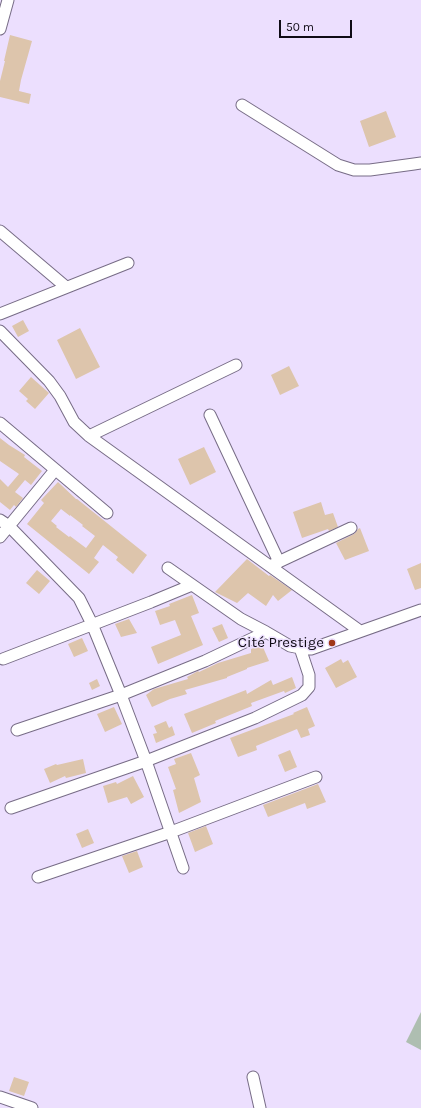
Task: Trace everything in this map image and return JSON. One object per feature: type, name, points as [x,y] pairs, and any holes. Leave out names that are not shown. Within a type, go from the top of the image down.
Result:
[{"type":"street","points":[[0,29],[8,0]]},
{"type":"street","points":[[242,105],[338,166],[354,170],[370,170],[421,162]]},
{"type":"street","points":[[0,232],[66,288]]},
{"type":"street","points":[[0,314],[128,263]]},
{"type":"street","points":[[0,331],[49,381],[60,396],[74,422],[89,436],[274,564],[360,631]]},
{"type":"street","points":[[89,436],[236,364]]},
{"type":"street","points":[[210,415],[274,564]]},
{"type":"street","points":[[0,423],[107,513]]},
{"type":"street","points":[[0,537],[4,523],[56,470]]},
{"type":"street","points":[[4,523],[79,598],[92,624],[121,694],[183,868]]},
{"type":"street","points":[[274,564],[351,528]]},
{"type":"street","points":[[168,568],[241,619],[290,646],[300,648],[311,648],[421,610]]},
{"type":"street","points":[[3,659],[192,585]]},
{"type":"street","points":[[17,730],[121,694],[205,661],[266,632]]},
{"type":"street","points":[[11,808],[146,761],[255,718],[302,695],[309,687],[309,675],[300,648]]},
{"type":"street","points":[[38,878],[171,832],[316,777]]},
{"type":"street","points":[[253,1077],[260,1108]]},
{"type":"street","points":[[0,1097],[32,1108]]},
{"type":"green space","points":[[421,1012],[421,1050],[406,1042]]},
{"type":"building","points":[[10,35],[32,41],[19,91],[31,94],[29,104],[0,97],[0,81]]},
{"type":"building","points":[[386,111],[396,137],[369,147],[360,121]]},
{"type":"building","points":[[23,320],[29,331],[18,337],[12,326]]},
{"type":"building","points":[[80,328],[100,367],[76,379],[57,340]]},
{"type":"building","points":[[289,366],[299,386],[280,395],[271,375]]},
{"type":"building","points":[[31,377],[49,393],[35,409],[26,401],[28,399],[19,391]]},
{"type":"building","points":[[0,438],[25,455],[24,457],[42,471],[31,485],[25,480],[15,492],[23,498],[16,507],[14,505],[10,510],[0,502],[0,479],[8,487],[19,474],[0,461]]},
{"type":"building","points":[[204,447],[216,472],[190,485],[178,459]]},
{"type":"building","points":[[58,482],[76,499],[147,555],[133,574],[116,560],[118,557],[103,545],[94,558],[99,562],[89,574],[27,524],[44,503],[41,500]],"holes":[[[61,509],[95,536],[86,548],[56,527],[57,526],[51,521]]]},
{"type":"building","points":[[321,502],[325,515],[333,513],[338,527],[302,538],[293,512]]},
{"type":"building","points":[[360,528],[369,551],[345,560],[336,543],[354,534]]},
{"type":"building","points":[[247,559],[269,576],[270,575],[292,590],[278,601],[273,595],[266,606],[248,593],[237,603],[215,592]]},
{"type":"building","points":[[421,563],[421,588],[415,590],[407,569]]},
{"type":"building","points":[[37,570],[50,581],[39,594],[26,583]]},
{"type":"building","points":[[192,595],[199,613],[191,616],[203,645],[158,664],[151,647],[181,635],[175,620],[160,625],[155,611],[170,606],[169,604]]},
{"type":"building","points":[[129,619],[137,633],[121,637],[115,624]]},
{"type":"building","points":[[222,624],[228,638],[219,642],[212,628]]},
{"type":"building","points":[[82,638],[88,651],[74,657],[68,644]]},
{"type":"building","points":[[262,645],[269,661],[247,668],[227,678],[185,690],[187,694],[170,699],[152,707],[146,695],[154,689],[188,679],[187,677],[198,671],[199,672],[218,663],[251,653],[251,649]]},
{"type":"building","points":[[341,659],[343,663],[348,660],[357,677],[336,688],[325,668]]},
{"type":"building","points":[[292,677],[296,688],[285,693],[284,691],[251,703],[252,706],[215,721],[216,723],[192,733],[184,714],[246,690],[247,694],[271,680],[273,685]]},
{"type":"building","points":[[97,679],[100,686],[92,690],[89,683]]},
{"type":"building","points":[[114,707],[122,724],[105,732],[97,714]]},
{"type":"building","points":[[307,707],[315,726],[308,729],[310,735],[301,738],[297,729],[256,746],[257,750],[238,757],[230,738],[294,714],[293,713]]},
{"type":"building","points":[[166,721],[169,728],[172,726],[175,735],[156,743],[153,734],[157,733],[154,726]]},
{"type":"building","points":[[290,750],[297,767],[285,772],[278,755]]},
{"type":"building","points":[[191,753],[200,775],[194,778],[201,802],[179,813],[173,790],[176,789],[168,767],[176,764],[174,759]]},
{"type":"building","points":[[83,759],[86,773],[66,778],[65,776],[50,783],[44,769],[56,764]]},
{"type":"building","points":[[133,776],[144,797],[131,804],[127,797],[108,803],[103,786],[116,782],[117,784]]},
{"type":"building","points":[[318,784],[326,802],[307,809],[305,803],[268,817],[263,805]]},
{"type":"building","points":[[206,826],[213,844],[195,852],[188,833]]},
{"type":"building","points":[[88,829],[94,843],[82,848],[76,834]]},
{"type":"building","points":[[137,851],[143,867],[129,873],[122,856]]},
{"type":"building","points":[[14,1077],[29,1082],[24,1096],[9,1091]]},
{"type":"place","name":"Cité Prestige","points":[[332,643]]}]
